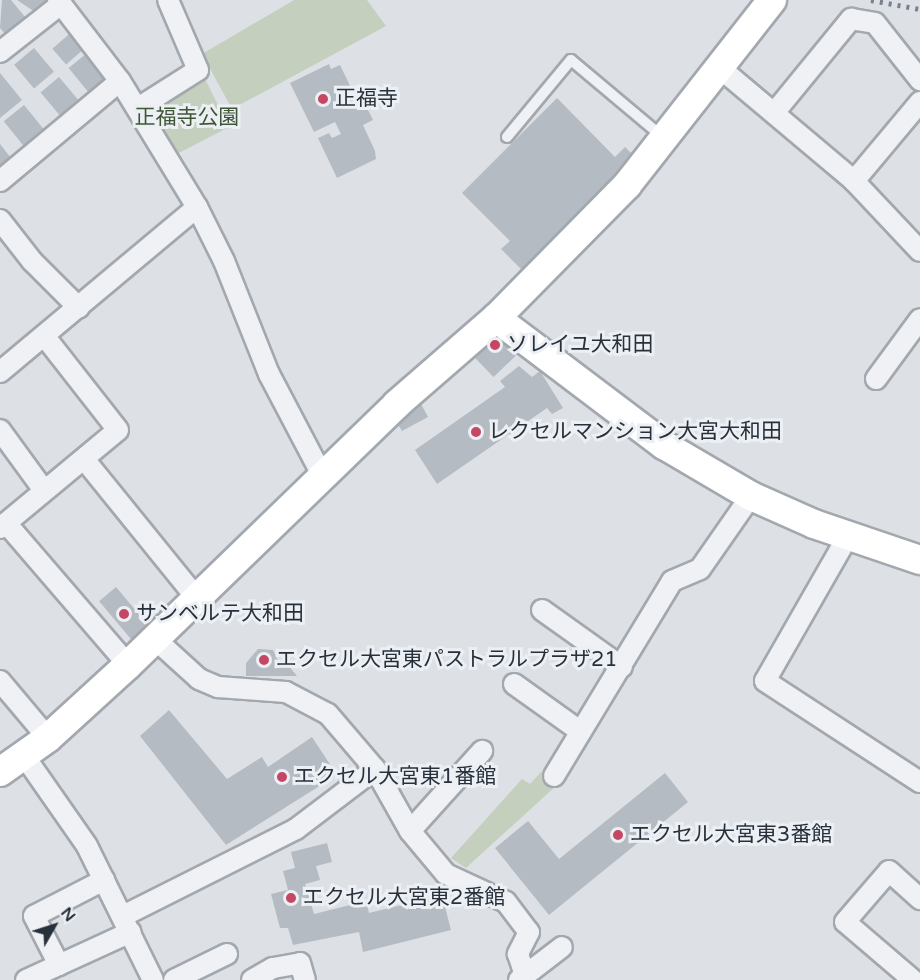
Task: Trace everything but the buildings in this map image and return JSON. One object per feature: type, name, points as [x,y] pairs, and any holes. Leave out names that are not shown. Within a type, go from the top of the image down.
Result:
[{"type":"street","points":[[138,108],[198,70],[168,0]]},
{"type":"street","points":[[0,772],[25,757],[48,738],[128,665],[198,600],[321,475],[496,318],[627,185],[772,0]]},
{"type":"street","points":[[0,52],[60,2],[120,81],[197,207],[224,261],[269,374],[321,475]]},
{"type":"street","points":[[774,113],[851,19],[875,23],[920,80]]},
{"type":"street","points":[[720,68],[854,181],[920,251]]},
{"type":"street","points":[[0,181],[120,81]]},
{"type":"street","points":[[854,181],[920,102]]},
{"type":"street","points":[[0,372],[45,337],[197,207]]},
{"type":"street","points":[[0,220],[32,261],[79,308]]},
{"type":"street","points":[[496,318],[664,445],[751,496],[848,536],[920,560]]},
{"type":"street","points":[[876,379],[920,319]]},
{"type":"street","points":[[45,337],[118,430],[43,489],[3,525],[128,665]]},
{"type":"street","points":[[0,430],[43,489]]},
{"type":"street","points":[[84,459],[198,600]]},
{"type":"street","points":[[554,776],[672,581],[700,569],[751,496]]},
{"type":"street","points":[[848,536],[765,681],[920,782]]},
{"type":"street","points":[[542,610],[622,667]]},
{"type":"street","points":[[155,639],[199,679],[218,687],[286,692],[304,699],[328,714],[375,769],[410,831],[446,874],[506,902],[529,932],[518,954],[522,978],[562,947]]},
{"type":"street","points":[[0,681],[48,738]]},
{"type":"street","points":[[514,684],[581,732]]},
{"type":"street","points":[[410,831],[482,751]]},
{"type":"street","points":[[25,757],[87,846],[153,980]]},
{"type":"street","points":[[26,980],[59,965],[296,829],[375,769]]},
{"type":"street","points":[[913,980],[845,922],[889,871],[920,898]]},
{"type":"street","points":[[59,965],[34,916],[104,880]]},
{"type":"street","points":[[174,980],[227,954]]},
{"type":"street","points":[[252,980],[273,968],[300,963],[305,980]]},
{"type":"lane","points":[[507,137],[571,60],[664,138]]},
{"type":"green space","points":[[294,0],[367,0],[386,26],[232,109],[202,54]]},
{"type":"green space","name":"正福寺公園","points":[[204,77],[229,127],[175,155],[149,112]]},
{"type":"green space","points":[[541,772],[557,785],[466,868],[451,858],[522,779],[530,784]]},
{"type":"railway","points":[[871,0],[920,9]]},
{"type":"place","name":"正福寺","points":[[323,99]]},
{"type":"place","name":"ソレイユ大和田","points":[[495,345]]},
{"type":"place","name":"レクセルマンション大宮大和田","points":[[476,432]]},
{"type":"place","name":"サンベルテ大和田","points":[[124,614]]},
{"type":"place","name":"エクセル大宮東パストラルプラザ21","points":[[264,660]]},
{"type":"place","name":"エクセル大宮東1番館","points":[[282,777]]},
{"type":"place","name":"エクセル大宮東3番館","points":[[618,835]]},
{"type":"place","name":"エクセル大宮東2番館","points":[[291,898]]}]
